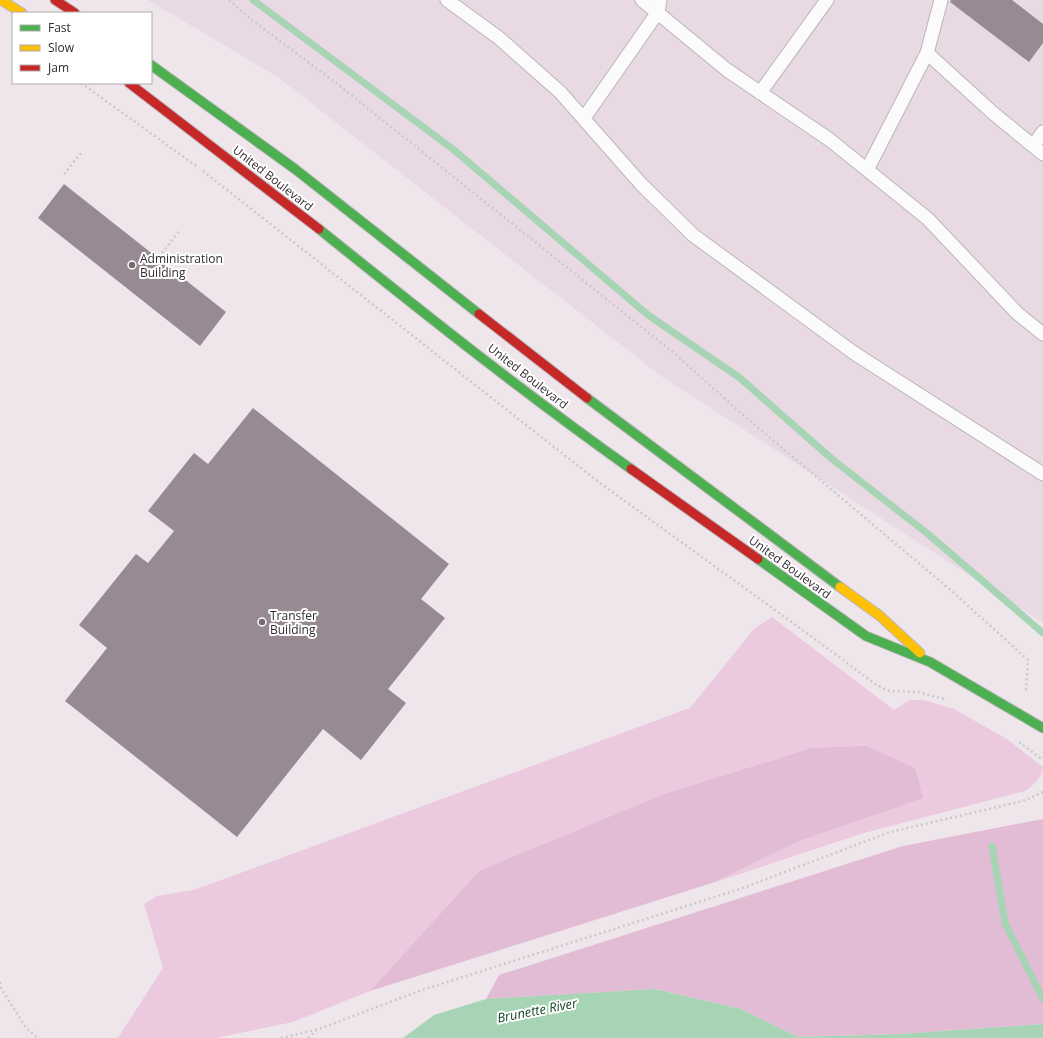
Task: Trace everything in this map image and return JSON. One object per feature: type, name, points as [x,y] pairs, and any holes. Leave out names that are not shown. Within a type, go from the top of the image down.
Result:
[{"type":"street","points":[[1,0],[20,12]]},
{"type":"street","points":[[55,0],[73,12]]},
{"type":"street","name":"United Boulevard","points":[[152,66],[295,169],[607,414],[880,616],[930,662]]},
{"type":"street","name":"United Boulevard","points":[[130,84],[598,445],[866,636],[930,662],[1043,728]]},
{"type":"lane","points":[[447,0],[499,38],[560,92],[641,184],[692,235],[854,353],[1043,474]]},
{"type":"lane","points":[[642,0],[659,6],[727,70],[830,140],[928,218],[1017,313],[1043,334]]},
{"type":"lane","points":[[760,93],[827,0]]},
{"type":"lane","points":[[867,170],[927,53],[941,0]]},
{"type":"lane","points":[[584,118],[659,6]]},
{"type":"lane","points":[[927,53],[993,113],[1038,150],[1043,132]]},
{"type":"path","points":[[229,0],[253,21],[336,84],[674,353],[742,414],[960,598],[1028,660],[1027,688],[1012,711]]},
{"type":"path","points":[[82,84],[200,169],[600,483],[875,684],[889,690],[918,692],[948,700]]},
{"type":"path","points":[[64,174],[81,153]]},
{"type":"path","points":[[162,253],[180,230]]},
{"type":"path","points":[[1013,738],[1043,760]]},
{"type":"path","points":[[281,1038],[319,1029],[419,991],[740,889],[890,832],[1023,801],[1043,792]]},
{"type":"path","points":[[0,982],[2,988],[26,1028],[38,1038]]},
{"type":"path","points":[[308,1038],[319,1029]]},
{"type":"shaded area","points":[[148,0],[1043,0],[1043,623],[661,376],[279,78]]},
{"type":"shaded area","points":[[772,617],[894,710],[910,700],[924,700],[954,709],[1007,739],[1043,767],[1041,774],[1034,784],[1025,791],[864,833],[715,882],[799,841],[479,871],[370,991],[293,1022],[216,1038],[118,1038],[163,968],[144,904],[157,896],[194,890],[690,708],[754,629]]},
{"type":"shaded area","points":[[866,746],[915,768],[923,798],[799,841],[715,882],[370,991],[479,871],[665,794],[812,748]]},
{"type":"shaded area","points":[[1043,819],[1043,1024],[900,1034],[798,1037],[741,1009],[656,989],[486,999],[499,975],[903,846]]},
{"type":"water","name":"Brunette River","points":[[655,989],[741,1009],[798,1037],[900,1034],[1043,1024],[1043,1038],[403,1038],[434,1015],[486,999]]},
{"type":"building","points":[[951,0],[1012,0],[1043,24],[1043,43],[1029,62],[950,2]]},
{"type":"building","name":"Administration Building","points":[[64,184],[226,312],[200,346],[38,218]]},
{"type":"building","name":"Transfer Building","points":[[253,408],[449,564],[421,599],[445,618],[388,689],[406,703],[361,760],[323,729],[237,837],[65,701],[107,648],[79,625],[136,554],[148,563],[174,531],[148,511],[194,453],[208,464]]},
{"type":"waterway","points":[[253,0],[454,150],[648,315],[740,378],[832,459],[928,534],[1043,633]]},
{"type":"waterway","points":[[992,846],[1005,923],[1043,999]]},
{"type":"traffic: fast","points":[[152,66],[295,169],[479,314]]},
{"type":"traffic: fast","points":[[319,229],[434,321],[631,469]]},
{"type":"traffic: fast","points":[[587,398],[840,587]]},
{"type":"traffic: fast","points":[[758,559],[866,636],[930,662],[1043,728]]},
{"type":"traffic: slow","points":[[1,0],[20,12]]},
{"type":"traffic: slow","points":[[840,587],[880,616],[920,653]]},
{"type":"traffic: jam","points":[[55,0],[73,12]]},
{"type":"traffic: jam","points":[[130,84],[319,229]]},
{"type":"traffic: jam","points":[[479,314],[587,398]]},
{"type":"traffic: jam","points":[[631,469],[758,559]]},
{"type":"place","name":"Administration Building","points":[[132,265]]},
{"type":"place","name":"Transfer Building","points":[[262,622]]}]
